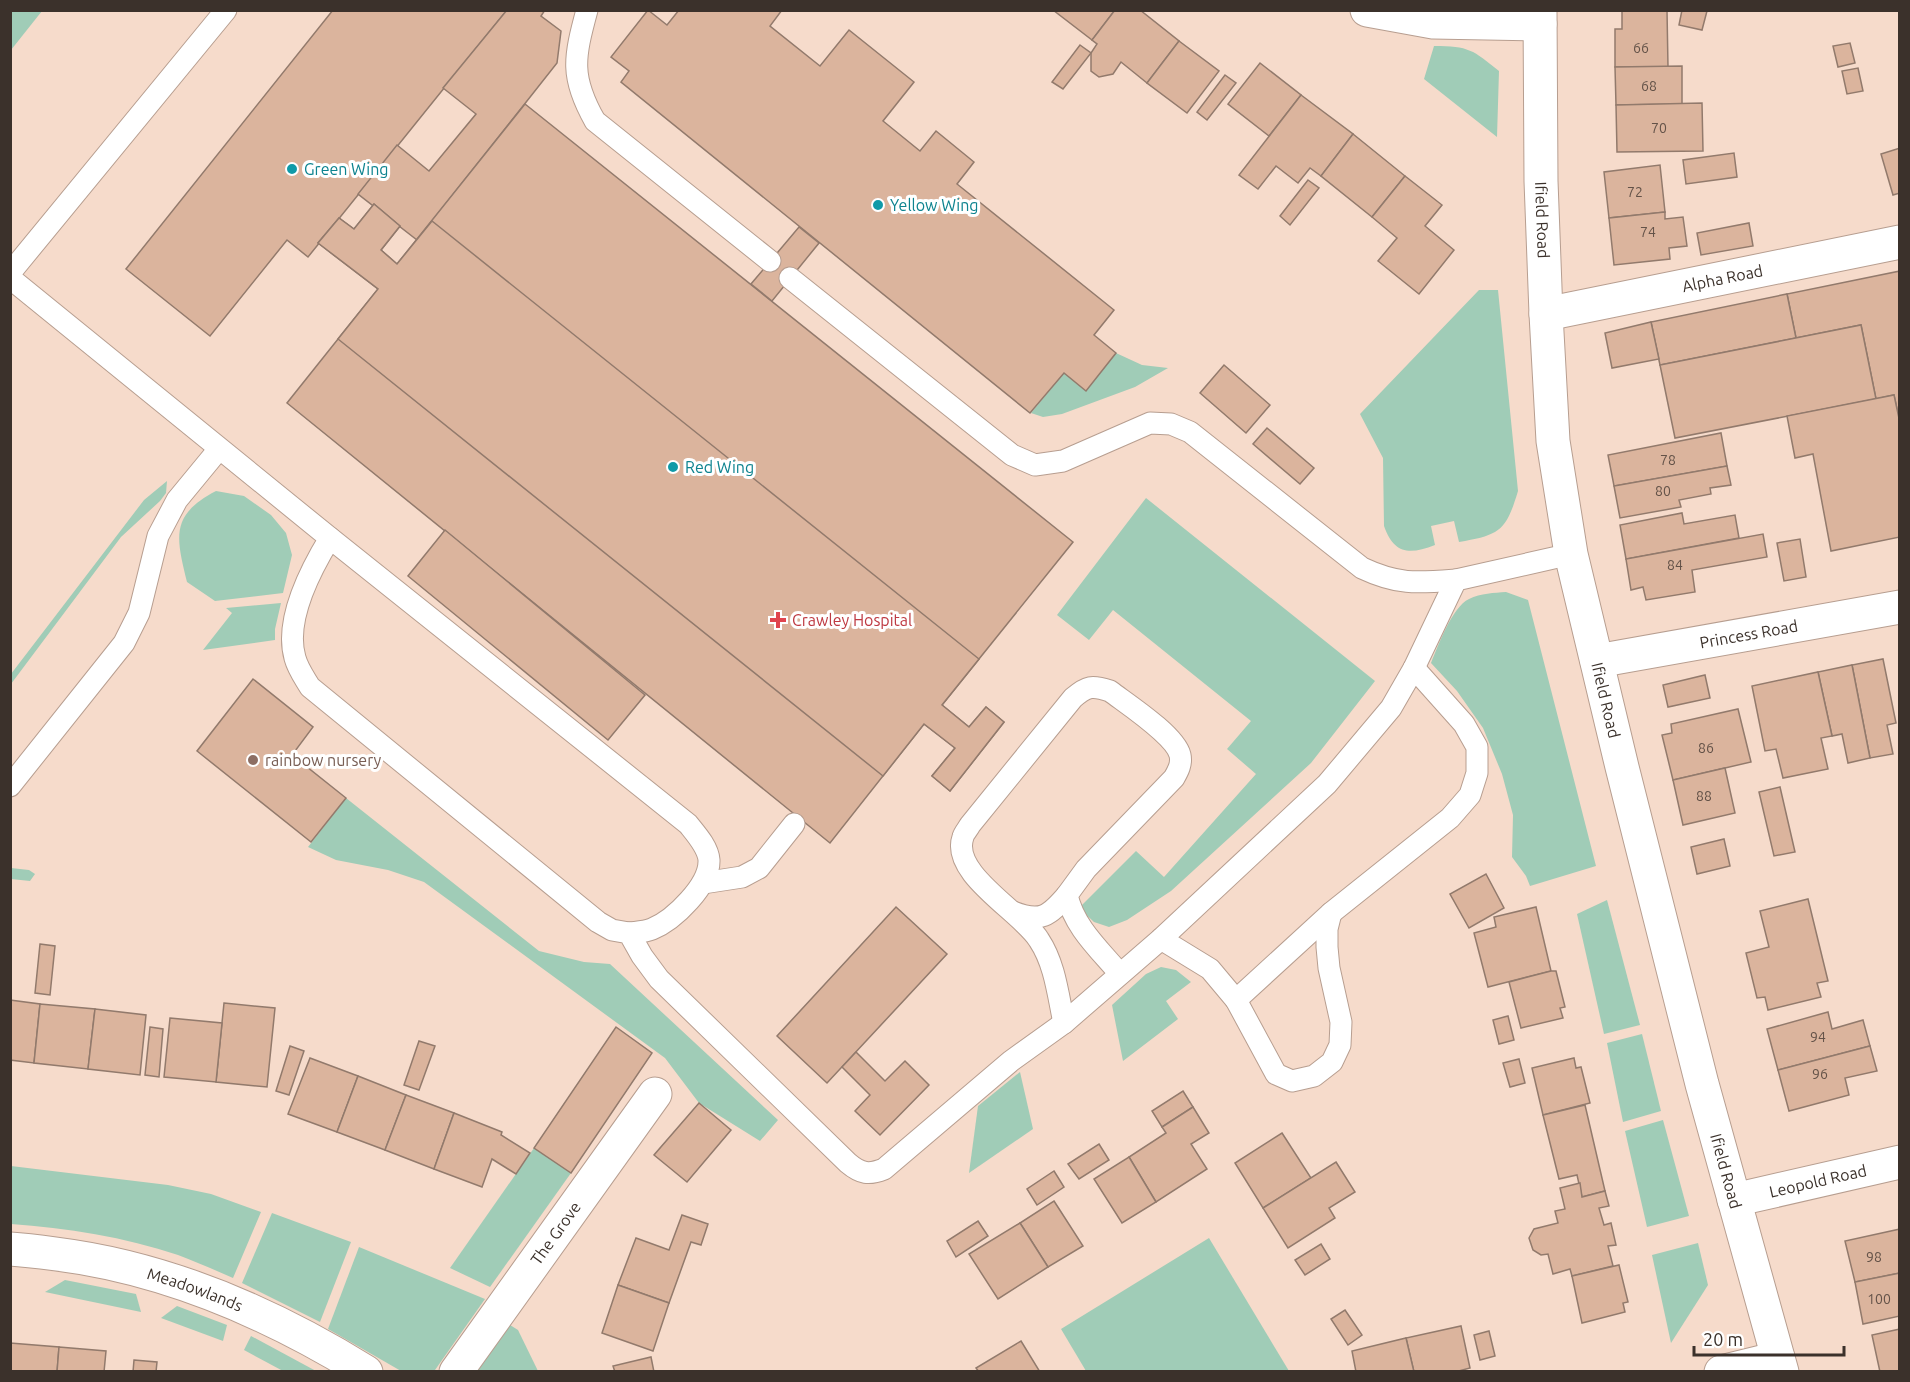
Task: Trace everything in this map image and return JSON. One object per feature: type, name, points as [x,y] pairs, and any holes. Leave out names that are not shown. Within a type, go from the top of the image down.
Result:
[{"type":"street","points":[[1367,10],[1433,22],[1540,17]]},
{"type":"street","name":"Ifield Road","points":[[1540,17],[1541,181],[1553,441],[1571,554],[1699,1073],[1780,1365]]},
{"type":"street","name":"Alpha Road","points":[[1546,314],[1899,242]]},
{"type":"street","name":"Princess Road","points":[[1598,661],[1899,607]]},
{"type":"street","name":"The Grove","points":[[456,1371],[655,1094]]},
{"type":"street","name":"Leopold Road","points":[[1734,1200],[1899,1162]]},
{"type":"street","name":"Meadowlands","points":[[10,1249],[96,1259],[158,1276],[269,1317],[366,1371]]},
{"type":"street","points":[[1721,1371],[1780,1365]]},
{"type":"lane","points":[[10,273],[226,10]]},
{"type":"lane","points":[[587,10],[578,42],[576,73],[582,99],[595,121],[771,261]]},
{"type":"lane","points":[[10,278],[219,449],[688,824],[700,839],[709,860],[703,883],[675,915],[641,932],[629,933],[612,930],[598,922],[310,687],[294,656],[292,642],[294,623],[316,560],[330,538]]},
{"type":"lane","points":[[790,278],[1012,455],[1035,465],[1063,461],[1150,423],[1171,424],[1190,432],[1362,568],[1386,579],[1419,583],[1456,580],[1571,554]]},
{"type":"lane","points":[[10,786],[124,643],[139,613],[158,536],[177,500],[219,449]]},
{"type":"lane","points":[[629,933],[659,979],[859,1172],[872,1174],[884,1169],[1011,1061],[1064,1023],[1161,939],[1327,784],[1391,708],[1414,669],[1456,580]]},
{"type":"lane","points":[[1236,1000],[1331,913],[1450,818],[1470,795],[1478,773],[1477,747],[1464,724],[1414,669]]},
{"type":"lane","points":[[1012,911],[1026,917],[1039,918],[1053,911],[1086,869],[1174,778],[1180,768],[1180,756],[1170,739],[1110,691],[1099,687],[1085,688],[1073,698],[970,825],[962,838],[962,854],[968,870],[1038,937],[1053,974],[1064,1023]]},
{"type":"lane","points":[[703,883],[742,877],[759,868],[794,824]]},
{"type":"lane","points":[[1067,895],[1078,924],[1120,974]]},
{"type":"lane","points":[[1161,939],[1210,969],[1236,1000],[1276,1074],[1292,1081],[1314,1076],[1332,1062],[1340,1045],[1341,1022],[1329,968],[1327,947],[1331,913]]},
{"type":"green space","points":[[10,11],[42,11],[11,50]]},
{"type":"green space","points":[[1434,46],[1463,48],[1483,58],[1499,71],[1497,137],[1424,79]]},
{"type":"green space","points":[[1479,290],[1498,290],[1518,491],[1505,523],[1493,533],[1459,542],[1454,521],[1431,526],[1435,545],[1417,550],[1404,550],[1393,542],[1384,526],[1383,458],[1360,414]]},
{"type":"green space","points":[[1116,353],[1142,365],[1168,368],[1135,387],[1062,414],[1043,417],[1031,413],[1064,373],[1086,391]]},
{"type":"green space","points":[[167,481],[166,493],[160,501],[121,537],[11,684],[11,674],[144,500]]},
{"type":"green space","points":[[216,491],[244,496],[271,515],[286,533],[292,555],[283,593],[215,601],[187,582],[180,552],[180,529],[191,509]]},
{"type":"green space","points":[[1146,498],[1375,681],[1311,763],[1171,891],[1127,920],[1109,927],[1094,922],[1079,908],[1136,851],[1164,877],[1256,774],[1227,749],[1251,721],[1113,610],[1089,640],[1057,615]]},
{"type":"green space","points":[[1506,592],[1528,600],[1596,866],[1530,886],[1526,876],[1512,857],[1513,815],[1502,774],[1483,728],[1457,691],[1431,663],[1446,628],[1463,603],[1478,596]]},
{"type":"green space","points":[[281,603],[275,640],[203,650],[232,613],[226,608]]},
{"type":"green space","points":[[346,798],[539,951],[584,962],[610,964],[778,1120],[760,1141],[699,1103],[665,1058],[424,882],[388,870],[336,860],[308,847]]},
{"type":"green space","points":[[11,868],[29,870],[35,874],[30,881],[11,879]]},
{"type":"green space","points":[[1607,900],[1640,1025],[1604,1034],[1577,914]]},
{"type":"green space","points":[[1161,967],[1176,970],[1191,982],[1166,1001],[1178,1019],[1123,1061],[1112,1005],[1146,974]]},
{"type":"green space","points":[[1642,1034],[1661,1111],[1623,1122],[1607,1043]]},
{"type":"green space","points":[[1020,1072],[1033,1129],[969,1173],[978,1106]]},
{"type":"green space","points":[[1663,1120],[1689,1216],[1647,1227],[1625,1131]]},
{"type":"green space","points":[[534,1148],[571,1173],[490,1287],[450,1268]]},
{"type":"green space","points":[[11,1166],[168,1185],[211,1194],[261,1212],[233,1278],[178,1255],[137,1243],[74,1231],[11,1224]]},
{"type":"green space","points":[[272,1213],[351,1242],[320,1322],[242,1283]]},
{"type":"green space","points":[[1209,1238],[1289,1371],[1086,1371],[1061,1329]]},
{"type":"green space","points":[[1698,1243],[1708,1285],[1671,1343],[1652,1255]]},
{"type":"green space","points":[[359,1247],[485,1299],[435,1370],[401,1371],[328,1329]]},
{"type":"green space","points":[[65,1280],[136,1294],[141,1312],[45,1292]]},
{"type":"green space","points":[[177,1306],[227,1325],[223,1341],[161,1318]]},
{"type":"green space","points":[[507,1323],[518,1330],[538,1371],[477,1372]]},
{"type":"green space","points":[[251,1336],[316,1371],[283,1371],[244,1350]]},
{"type":"building","name":"Green Wing","points":[[333,10],[507,10],[308,257],[287,240],[210,336],[126,269]]},
{"type":"building","points":[[507,10],[545,10],[541,16],[561,31],[557,63],[417,240],[358,194],[397,145],[429,171],[476,114],[443,88]]},
{"type":"building","name":"Yellow Wing","points":[[648,10],[667,25],[679,10],[782,10],[770,26],[820,66],[849,30],[914,82],[883,121],[920,151],[936,131],[974,162],[957,184],[1114,310],[1094,335],[1116,353],[1086,391],[1064,373],[1030,413],[621,82],[629,71],[611,57]]},
{"type":"building","points":[[1053,10],[1115,10],[1092,40]]},
{"type":"building","points":[[1115,10],[1140,10],[1179,41],[1147,83],[1121,62],[1113,74],[1099,77],[1091,71],[1091,53],[1097,44],[1092,40]]},
{"type":"building","points":[[1622,10],[1667,10],[1668,67],[1615,67],[1615,29],[1622,29]]},
{"type":"building","points":[[1682,10],[1707,11],[1702,30],[1679,25]]},
{"type":"building","points":[[1179,41],[1219,71],[1187,113],[1147,83]]},
{"type":"building","points":[[1850,43],[1855,63],[1838,67],[1833,46]]},
{"type":"building","points":[[1080,45],[1091,53],[1063,89],[1052,82]]},
{"type":"building","points":[[1260,63],[1301,95],[1269,136],[1228,104]]},
{"type":"building","points":[[1682,66],[1682,104],[1616,105],[1615,67]]},
{"type":"building","points":[[1858,68],[1863,91],[1847,94],[1842,71]]},
{"type":"building","points":[[1225,75],[1236,83],[1207,120],[1197,112]]},
{"type":"building","points":[[1301,95],[1353,134],[1321,176],[1310,168],[1298,183],[1276,166],[1258,189],[1239,175]]},
{"type":"building","points":[[1702,103],[1703,151],[1617,152],[1616,105]]},
{"type":"building","name":"Red Wing","points":[[525,104],[1073,542],[942,705],[969,727],[986,707],[1004,722],[950,791],[932,776],[955,748],[924,724],[830,843],[287,403],[378,289],[318,243],[339,218],[354,229],[374,204],[400,226],[381,250],[397,264]]},
{"type":"building","points":[[1353,134],[1405,176],[1372,217],[1321,176]]},
{"type":"building","points":[[1900,148],[1900,193],[1893,195],[1881,154]]},
{"type":"building","points":[[1734,153],[1737,177],[1686,184],[1683,160]]},
{"type":"building","points":[[1660,165],[1665,212],[1609,218],[1604,172]]},
{"type":"building","points":[[1405,176],[1442,205],[1425,226],[1454,250],[1419,294],[1378,261],[1397,238],[1372,217]]},
{"type":"building","points":[[1308,180],[1319,188],[1290,225],[1280,216]]},
{"type":"building","points":[[374,204],[400,226],[381,250],[397,264],[432,221],[979,659],[942,705],[969,727],[986,707],[1004,722],[950,791],[932,776],[955,748],[924,724],[883,776],[338,339],[378,289],[318,243],[339,218],[354,229]]},
{"type":"building","points":[[1665,212],[1665,219],[1683,217],[1687,246],[1669,248],[1670,259],[1614,265],[1609,218]]},
{"type":"building","points":[[1749,223],[1753,246],[1701,255],[1697,233]]},
{"type":"building","points":[[799,227],[819,243],[772,301],[751,284]]},
{"type":"building","points":[[1900,271],[1900,423],[1894,395],[1876,399],[1861,325],[1796,338],[1787,294]]},
{"type":"building","points":[[1787,294],[1796,338],[1660,365],[1651,322]]},
{"type":"building","points":[[1651,322],[1659,359],[1612,368],[1605,333]]},
{"type":"building","points":[[1861,325],[1876,399],[1675,438],[1660,365]]},
{"type":"building","points":[[1224,365],[1270,405],[1246,433],[1200,393]]},
{"type":"building","points":[[1894,395],[1900,423],[1900,537],[1831,551],[1813,454],[1795,458],[1787,416]]},
{"type":"building","points":[[1267,428],[1314,468],[1300,484],[1253,444]]},
{"type":"building","points":[[1721,433],[1727,466],[1614,486],[1608,455]]},
{"type":"building","points":[[1727,466],[1731,485],[1710,488],[1711,494],[1679,500],[1681,507],[1620,518],[1614,486]]},
{"type":"building","points":[[1682,513],[1684,524],[1735,515],[1739,538],[1626,559],[1620,525]]},
{"type":"building","points":[[445,530],[645,695],[608,740],[408,576]]},
{"type":"building","points":[[1763,534],[1767,557],[1692,570],[1695,592],[1646,600],[1643,587],[1631,590],[1626,559]]},
{"type":"building","points":[[1800,539],[1806,577],[1784,581],[1777,543]]},
{"type":"building","points":[[1883,659],[1896,723],[1887,725],[1893,754],[1870,758],[1852,665]]},
{"type":"building","points":[[1852,665],[1870,758],[1848,763],[1842,734],[1832,736],[1818,672]]},
{"type":"building","points":[[1818,672],[1832,736],[1821,738],[1828,769],[1783,778],[1776,749],[1765,751],[1752,686]]},
{"type":"building","points":[[1705,675],[1710,698],[1668,707],[1663,685]]},
{"type":"building","name":"rainbow nursery","points":[[253,679],[313,727],[292,755],[346,798],[311,842],[197,751]]},
{"type":"building","points":[[1738,709],[1751,762],[1673,780],[1662,735],[1672,733],[1671,724]]},
{"type":"building","points":[[1725,768],[1735,813],[1683,825],[1673,780]]},
{"type":"building","points":[[1780,787],[1795,852],[1774,856],[1759,792]]},
{"type":"building","points":[[1724,839],[1730,866],[1697,874],[1691,847]]},
{"type":"building","points":[[1486,874],[1504,908],[1469,928],[1450,894]]},
{"type":"building","points":[[1808,899],[1828,981],[1817,983],[1821,997],[1768,1010],[1765,997],[1757,998],[1746,953],[1769,947],[1760,911]]},
{"type":"building","points":[[896,907],[947,954],[827,1083],[777,1036]]},
{"type":"building","points":[[1536,907],[1551,971],[1488,987],[1474,933],[1496,927],[1494,917]]},
{"type":"building","points":[[40,944],[55,946],[50,995],[35,993]]},
{"type":"building","points":[[1556,971],[1565,1007],[1560,1008],[1563,1018],[1521,1028],[1509,982]]},
{"type":"building","points":[[10,1000],[40,1004],[34,1063],[10,1060]]},
{"type":"building","points":[[224,1003],[275,1008],[267,1087],[216,1082]]},
{"type":"building","points":[[40,1004],[95,1009],[88,1069],[34,1063]]},
{"type":"building","points":[[95,1009],[146,1015],[140,1075],[88,1069]]},
{"type":"building","points":[[1828,1012],[1832,1029],[1863,1020],[1870,1046],[1778,1070],[1767,1029]]},
{"type":"building","points":[[1508,1016],[1514,1040],[1499,1044],[1493,1020]]},
{"type":"building","points":[[170,1018],[222,1023],[216,1082],[164,1077]]},
{"type":"building","points":[[150,1027],[163,1029],[159,1077],[145,1075]]},
{"type":"building","points":[[616,1027],[652,1053],[571,1173],[534,1148]]},
{"type":"building","points":[[419,1041],[435,1046],[419,1090],[404,1085]]},
{"type":"building","points":[[290,1046],[304,1051],[289,1095],[276,1091]]},
{"type":"building","points":[[1870,1046],[1877,1071],[1845,1078],[1849,1095],[1789,1111],[1778,1070]]},
{"type":"building","points":[[856,1052],[885,1081],[905,1061],[929,1085],[880,1135],[855,1111],[870,1095],[842,1067]]},
{"type":"building","points":[[310,1058],[358,1076],[337,1132],[288,1114]]},
{"type":"building","points":[[1574,1058],[1576,1068],[1581,1067],[1590,1103],[1543,1115],[1532,1068]]},
{"type":"building","points":[[1519,1059],[1525,1083],[1510,1087],[1503,1063]]},
{"type":"building","points":[[358,1076],[406,1095],[385,1150],[337,1132]]},
{"type":"building","points":[[1183,1091],[1193,1107],[1162,1127],[1152,1111]]},
{"type":"building","points":[[406,1095],[454,1113],[434,1169],[385,1150]]},
{"type":"building","points":[[699,1103],[731,1130],[687,1182],[654,1155]]},
{"type":"building","points":[[1585,1105],[1605,1191],[1582,1197],[1577,1175],[1559,1179],[1543,1115]]},
{"type":"building","points":[[1193,1107],[1209,1133],[1191,1144],[1207,1169],[1156,1202],[1129,1157],[1166,1133],[1162,1127]]},
{"type":"building","points":[[454,1113],[502,1132],[501,1135],[530,1153],[516,1174],[492,1159],[482,1187],[434,1169]]},
{"type":"building","points":[[1282,1133],[1311,1178],[1263,1208],[1235,1163]]},
{"type":"building","points":[[1099,1144],[1109,1160],[1079,1179],[1068,1164]]},
{"type":"building","points":[[1129,1157],[1156,1202],[1122,1223],[1094,1179]]},
{"type":"building","points":[[1336,1162],[1355,1192],[1329,1208],[1335,1218],[1288,1248],[1263,1208]]},
{"type":"building","points":[[1054,1171],[1064,1187],[1037,1205],[1027,1189]]},
{"type":"building","points":[[1580,1183],[1582,1197],[1605,1191],[1609,1206],[1599,1208],[1604,1225],[1611,1223],[1616,1245],[1608,1246],[1613,1266],[1572,1276],[1570,1269],[1553,1274],[1548,1254],[1541,1255],[1533,1250],[1529,1238],[1534,1229],[1558,1223],[1555,1211],[1565,1209],[1560,1188]]},
{"type":"building","points":[[1054,1201],[1083,1246],[1048,1267],[1020,1223]]},
{"type":"building","points":[[682,1215],[708,1224],[701,1245],[691,1242],[669,1303],[618,1285],[636,1238],[669,1250]]},
{"type":"building","points":[[978,1221],[988,1236],[956,1257],[947,1241]]},
{"type":"building","points":[[1020,1223],[1048,1267],[998,1299],[969,1254]]},
{"type":"building","points":[[1900,1229],[1900,1273],[1855,1282],[1845,1241]]},
{"type":"building","points":[[1321,1244],[1330,1259],[1305,1275],[1295,1260]]},
{"type":"building","points":[[1619,1265],[1628,1302],[1623,1303],[1625,1312],[1582,1323],[1572,1276]]},
{"type":"building","points":[[1900,1273],[1900,1316],[1863,1324],[1855,1282]]},
{"type":"building","points":[[618,1285],[669,1303],[653,1351],[602,1333]]},
{"type":"building","points":[[1345,1310],[1362,1335],[1348,1345],[1331,1319]]},
{"type":"building","points":[[1461,1326],[1470,1368],[1455,1372],[1414,1372],[1406,1338]]},
{"type":"building","points":[[1900,1329],[1900,1372],[1880,1372],[1872,1335]]},
{"type":"building","points":[[1489,1331],[1495,1356],[1480,1360],[1474,1335]]},
{"type":"building","points":[[1406,1338],[1414,1372],[1356,1372],[1352,1351]]},
{"type":"building","points":[[1021,1341],[1040,1372],[979,1372],[976,1368]]},
{"type":"building","points":[[10,1343],[59,1347],[57,1372],[10,1372]]},
{"type":"building","points":[[59,1347],[106,1351],[104,1372],[57,1372]]},
{"type":"building","points":[[651,1357],[654,1372],[615,1372],[613,1366]]},
{"type":"building","points":[[134,1360],[157,1362],[156,1372],[133,1372]]},
{"type":"place","name":"Green Wing","points":[[292,169]]},
{"type":"place","name":"Yellow Wing","points":[[878,205]]},
{"type":"place","name":"Red Wing","points":[[673,467]]},
{"type":"place","name":"Crawley Hospital","points":[[778,620]]},
{"type":"place","name":"rainbow nursery","points":[[253,760]]}]
